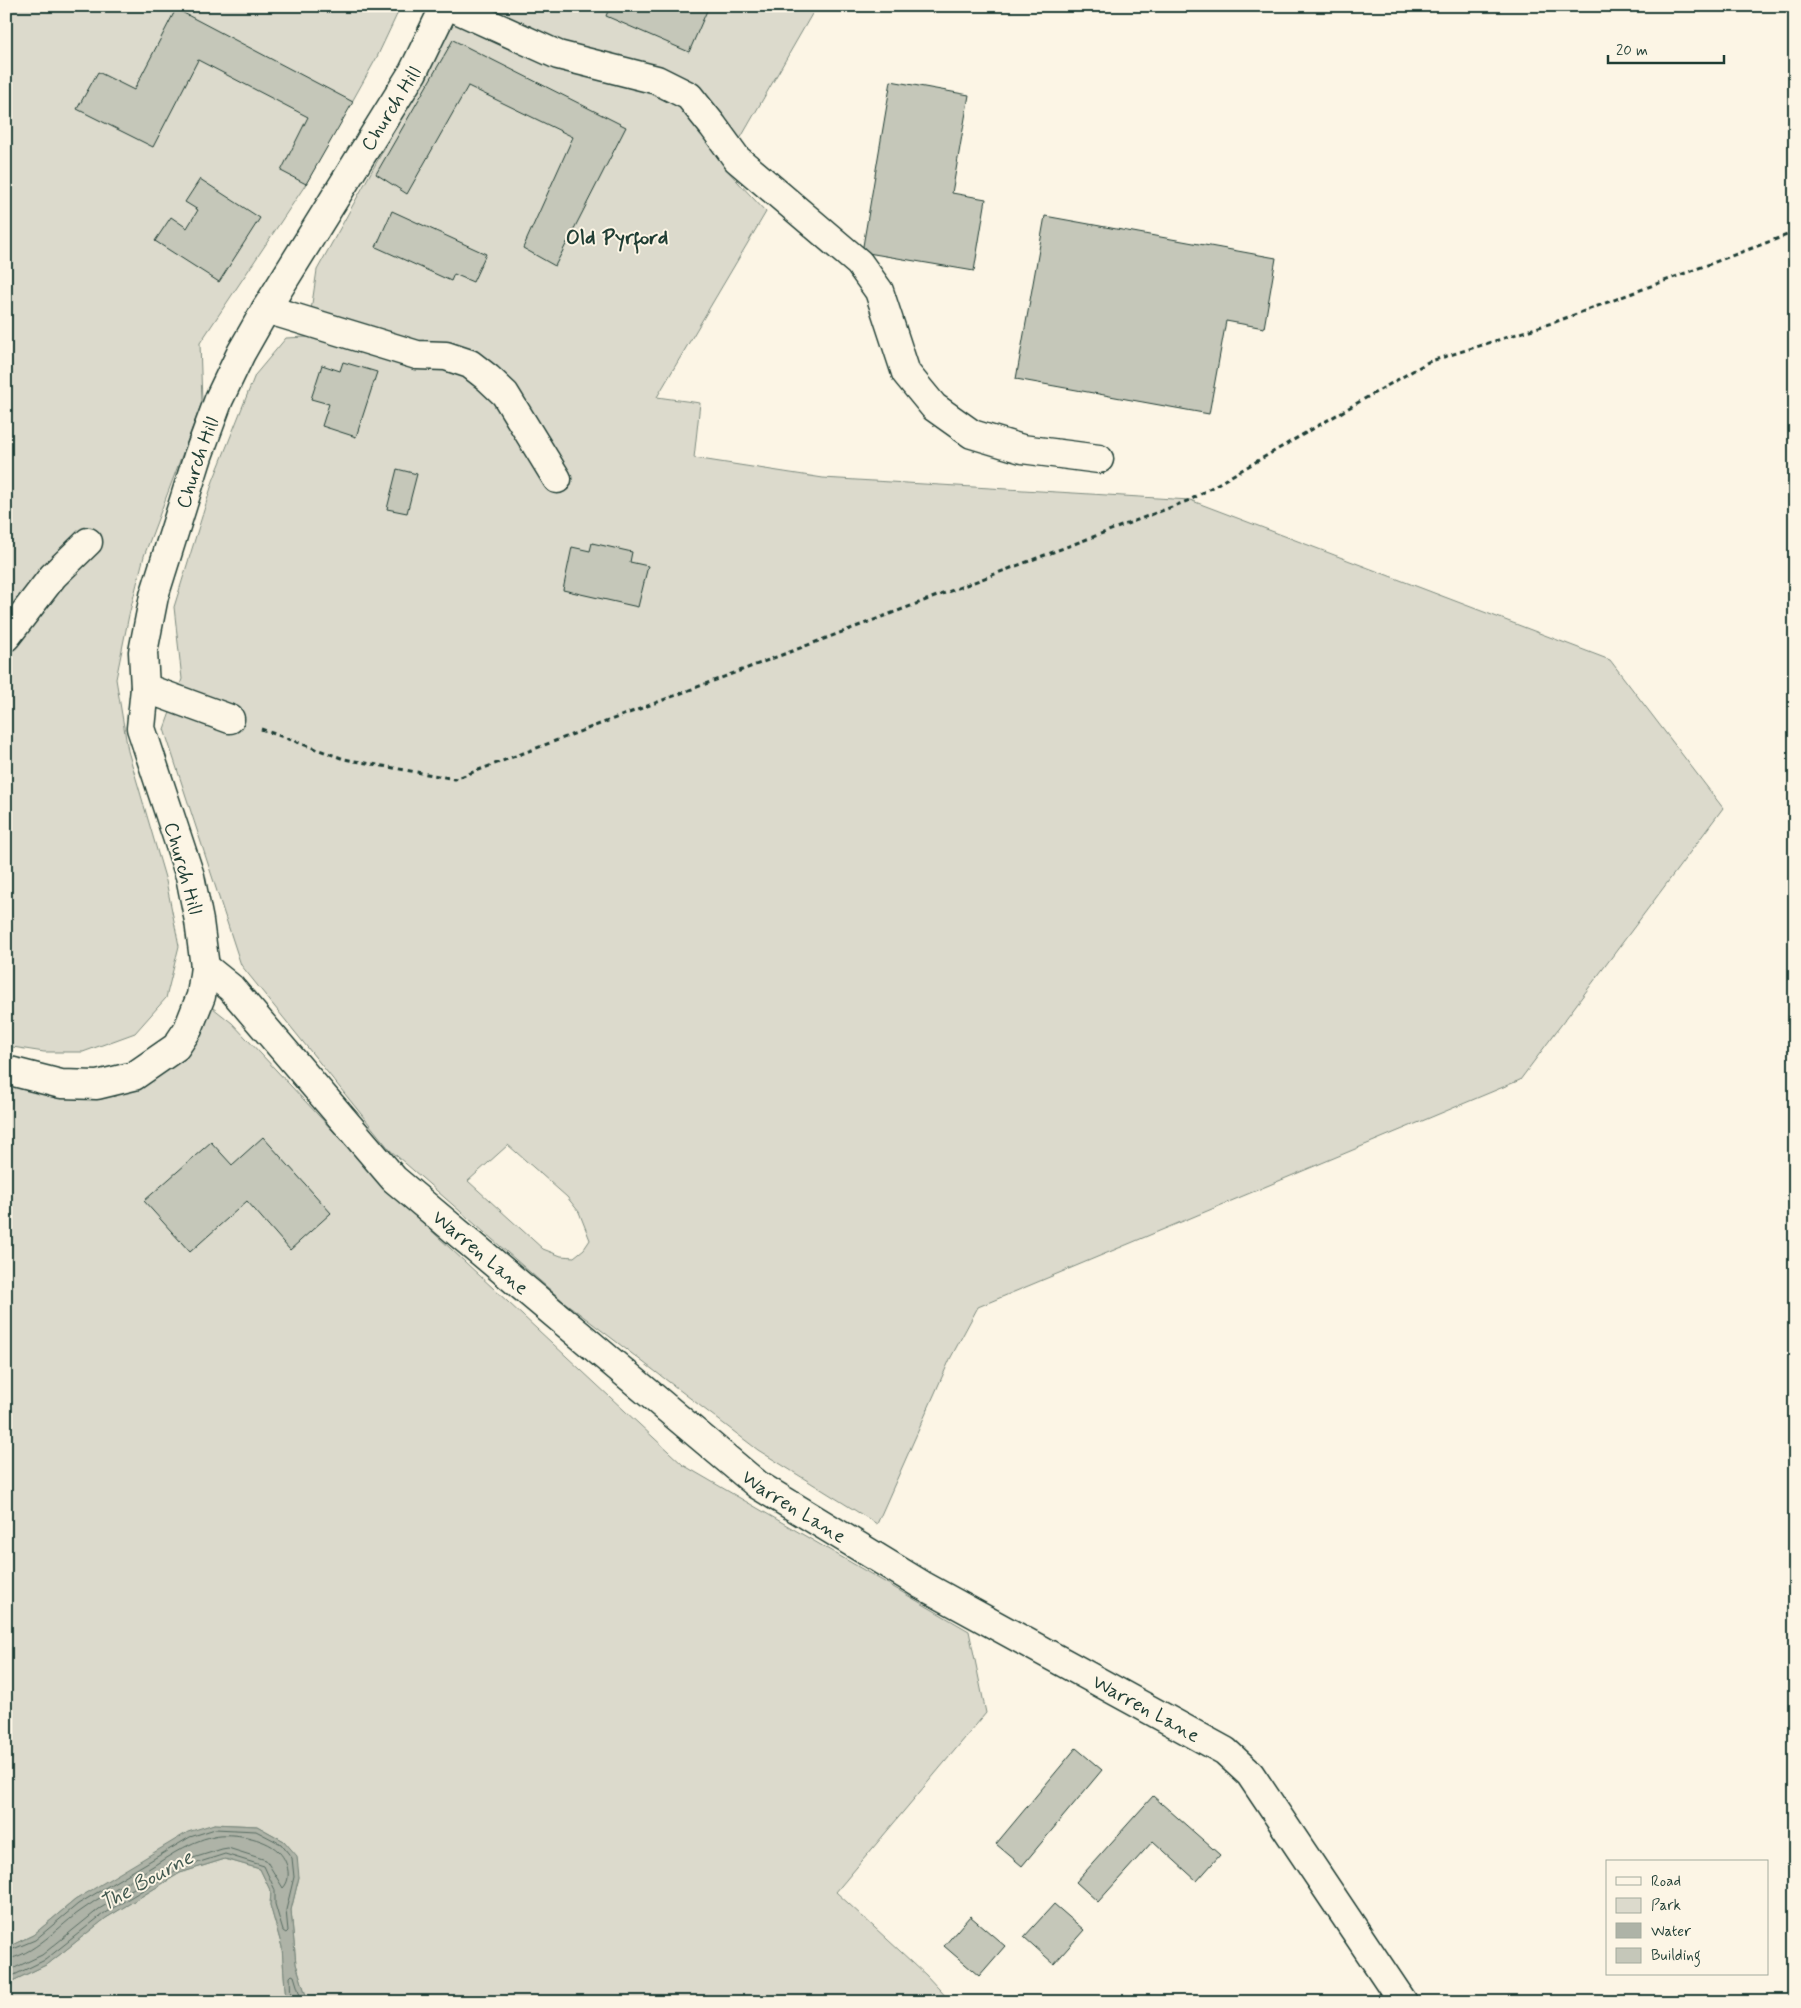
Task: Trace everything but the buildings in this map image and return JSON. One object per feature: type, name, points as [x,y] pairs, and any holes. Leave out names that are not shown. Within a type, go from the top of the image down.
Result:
[{"type":"street","name":"Church Hill","points":[[6,1070],[61,1084],[97,1085],[134,1076],[176,1047],[188,1029],[201,996],[205,967],[199,921],[190,876],[141,728],[145,688],[143,652],[154,596],[195,465],[219,399],[241,354],[266,309],[412,72],[445,6]]},
{"type":"street","points":[[450,6],[558,55],[657,80],[689,96],[738,159],[859,263],[879,291],[906,373],[934,407],[972,434],[1022,449],[1099,459]]},
{"type":"street","points":[[266,309],[417,355],[446,356],[470,364],[505,394],[556,479]]},
{"type":"street","points":[[6,637],[53,576],[88,542]]},
{"type":"street","points":[[145,688],[230,718]]},
{"type":"street","name":"Warren Lane","points":[[205,967],[231,988],[394,1179],[758,1485],[922,1586],[1225,1751],[1250,1774],[1403,2002]]},
{"type":"path","points":[[230,718],[344,759],[455,779],[1190,500],[1428,362],[1555,322],[1795,232]]},
{"type":"green space","points":[[6,6],[401,6],[377,57],[306,184],[200,343],[202,402],[144,556],[129,615],[116,679],[128,751],[166,881],[179,946],[166,998],[135,1033],[83,1052],[44,1052],[6,1046]]},
{"type":"green space","points":[[463,6],[816,7],[724,167],[766,212],[657,397],[700,403],[694,458],[823,478],[1190,500],[1610,660],[1723,808],[1520,1080],[978,1307],[950,1359],[877,1524],[758,1450],[563,1301],[390,1150],[241,965],[164,729],[182,679],[174,607],[213,481],[255,375],[286,338],[307,337],[317,270]],"holes":[[[508,1145],[567,1197],[579,1212],[590,1240],[584,1249],[574,1257],[561,1256],[543,1249],[468,1181]]]},
{"type":"green space","points":[[208,1004],[232,1023],[392,1194],[683,1465],[969,1631],[986,1713],[836,1892],[926,1975],[951,2002],[308,2002],[296,1964],[291,1910],[299,1877],[284,1841],[257,1826],[214,1824],[75,1900],[33,1935],[6,1948],[6,1082],[135,1084]]},
{"type":"green space","points":[[225,1859],[260,1869],[271,1892],[270,1905],[282,1947],[286,2002],[6,2002],[6,1984],[48,1964],[106,1918],[180,1873]]},
{"type":"water","name":"The Bourne","points":[[214,1824],[257,1826],[284,1841],[297,1856],[299,1877],[291,1910],[296,1964],[308,2002],[286,2002],[282,1947],[270,1905],[271,1892],[260,1869],[225,1859],[180,1873],[106,1918],[48,1964],[6,1984],[6,1948],[33,1935],[75,1900],[188,1832]]},
{"type":"district","name":"Old Pyrford","points":[[617,237]]}]
